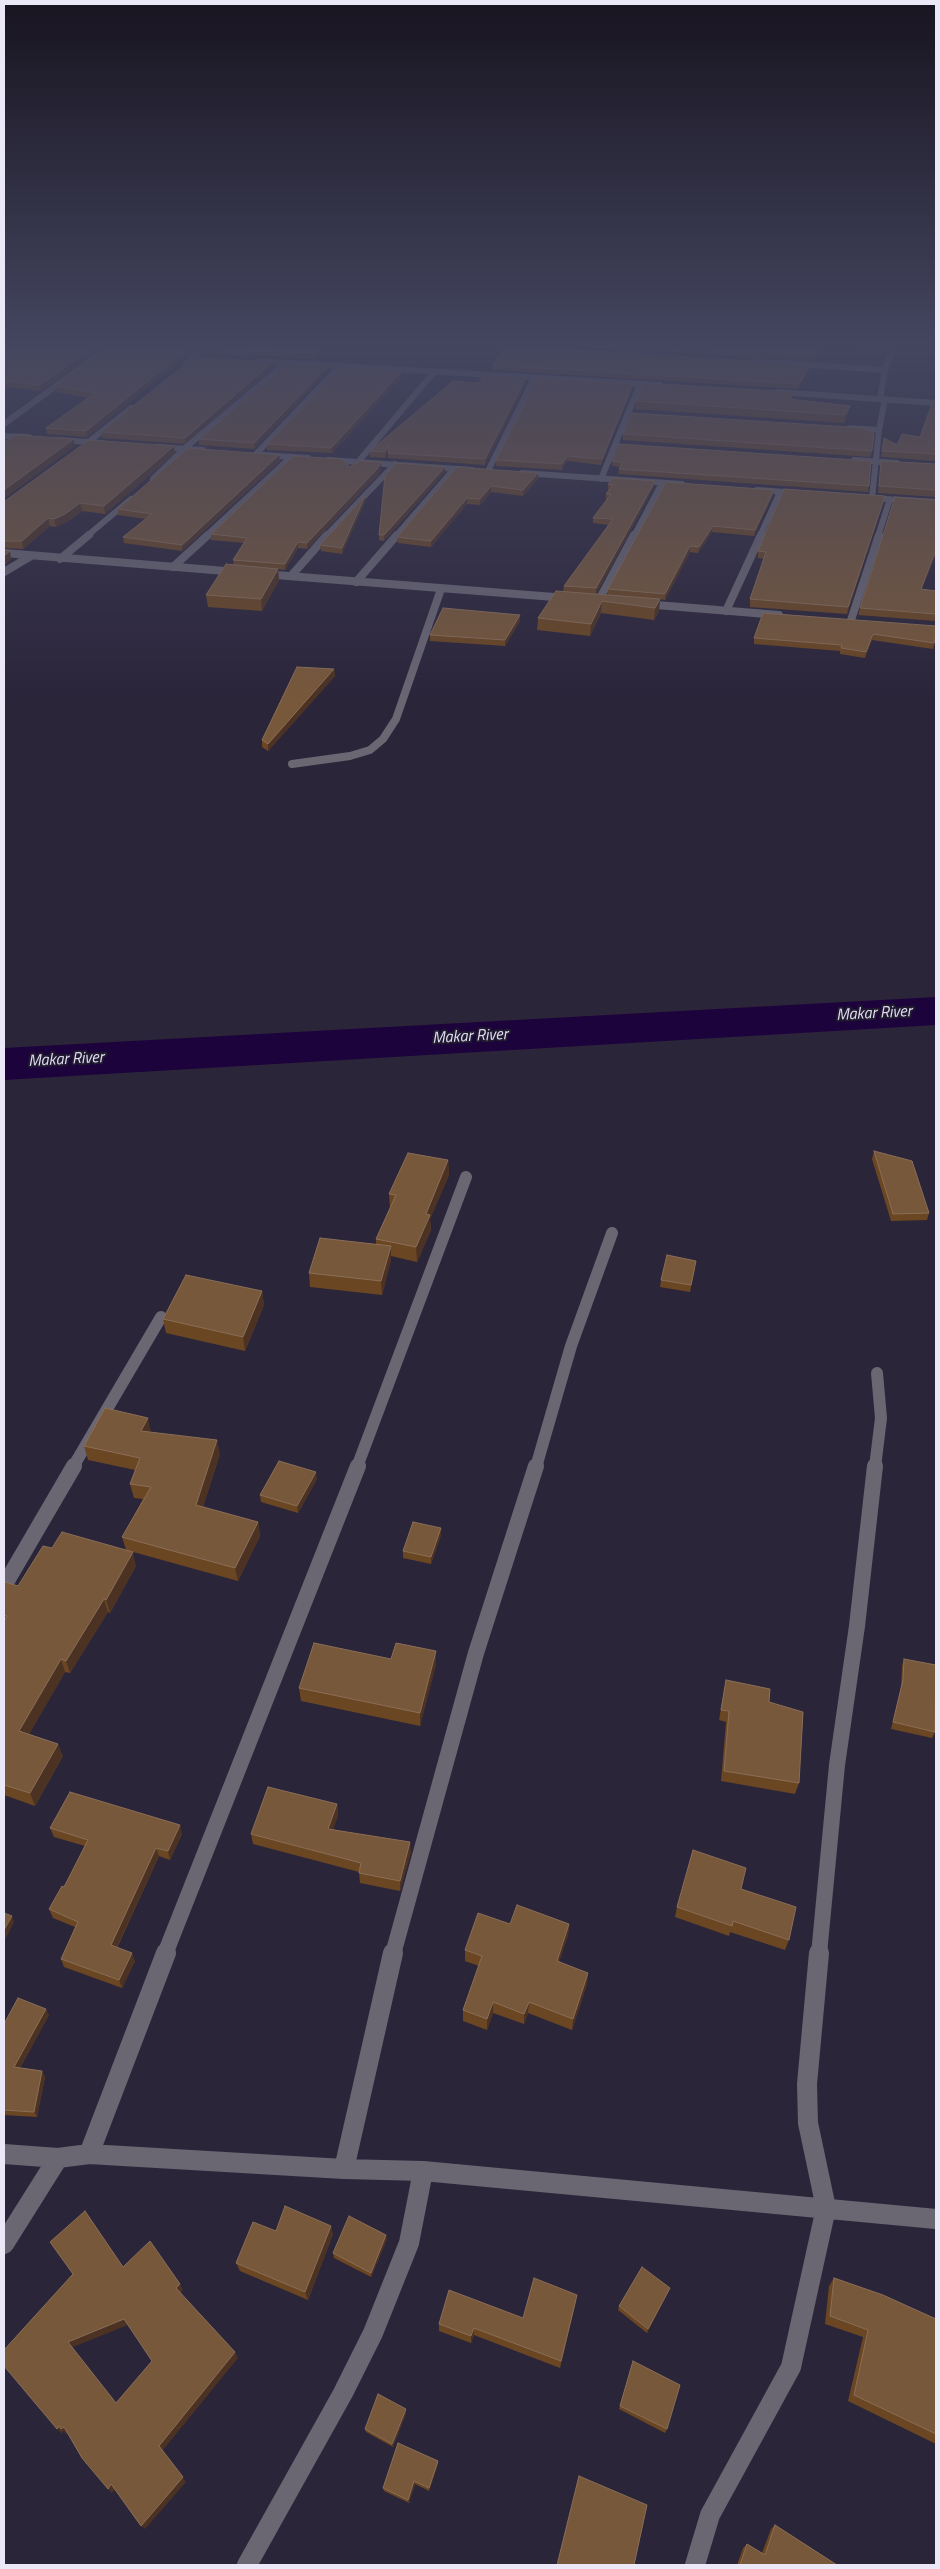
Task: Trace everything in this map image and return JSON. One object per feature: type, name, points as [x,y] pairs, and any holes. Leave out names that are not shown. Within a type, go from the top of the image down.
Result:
[{"type":"street","points":[[144,488],[169,464]]},
{"type":"street","points":[[172,567],[284,464]]},
{"type":"street","points":[[291,576],[334,526],[395,464],[497,472]]},
{"type":"street","points":[[488,471],[492,464]]},
{"type":"street","points":[[600,479],[606,464]]},
{"type":"street","points":[[872,498],[875,464]]},
{"type":"street","points":[[356,582],[454,469]]},
{"type":"street","points":[[516,473],[692,485]]},
{"type":"street","points":[[599,600],[662,483]]},
{"type":"street","points":[[751,490],[806,494]]},
{"type":"street","points":[[726,611],[780,492]]},
{"type":"street","points":[[60,559],[137,494]]},
{"type":"street","points":[[864,497],[936,502]]},
{"type":"street","points":[[851,620],[890,499]]},
{"type":"street","points":[[4,553],[60,559],[580,599]]},
{"type":"street","points":[[4,572],[32,556]]},
{"type":"street","points":[[292,764],[350,756],[370,750],[384,739],[396,719],[441,589]]},
{"type":"street","points":[[589,600],[609,601]]},
{"type":"street","points":[[638,604],[784,615]]},
{"type":"street","points":[[841,620],[860,621]]},
{"type":"street","points":[[89,2154],[173,1934],[351,1484],[466,1177]]},
{"type":"street","points":[[344,2169],[398,1933],[476,1653],[534,1474],[570,1346],[612,1233]]},
{"type":"street","points":[[4,1586],[161,1317]]},
{"type":"street","points":[[695,2565],[710,2515],[791,2367],[826,2208],[808,2122],[807,2084],[837,1765],[857,1626],[881,1418],[877,1373]]},
{"type":"street","points":[[4,2154],[58,2158],[89,2154],[344,2169],[423,2171],[936,2219]]},
{"type":"street","points":[[4,2244],[58,2158]]},
{"type":"street","points":[[247,2565],[343,2393],[373,2333],[409,2243],[423,2171]]},
{"type":"building","points":[[4,464],[40,464],[4,490]]},
{"type":"building","points":[[56,464],[153,464],[104,506],[80,503],[65,514],[54,519],[48,518],[22,541],[4,541],[4,502]]},
{"type":"building","points":[[170,464],[269,464],[182,545],[123,537],[152,514],[118,509]]},
{"type":"building","points":[[285,464],[347,464],[350,467],[355,464],[380,464],[307,543],[298,542],[285,564],[233,560],[247,538],[211,534]]},
{"type":"building","points":[[396,464],[445,467],[384,535],[379,535],[385,475]]},
{"type":"building","points":[[622,464],[871,464],[869,486],[619,469]]},
{"type":"building","points":[[881,464],[936,464],[936,490],[879,486]]},
{"type":"building","points":[[457,467],[538,473],[523,490],[491,486],[480,499],[467,498],[431,541],[397,537]]},
{"type":"building","points":[[612,478],[655,481],[596,588],[564,586],[613,519],[593,518],[611,494],[606,494],[613,485],[608,485]]},
{"type":"building","points":[[666,482],[774,490],[755,530],[713,526],[699,547],[690,546],[665,594],[608,589]]},
{"type":"building","points":[[784,489],[885,496],[848,607],[750,599],[766,552],[758,551]]},
{"type":"building","points":[[365,496],[342,548],[320,545]]},
{"type":"building","points":[[895,497],[936,500],[936,550],[921,589],[936,591],[936,614],[860,608]]},
{"type":"building","points":[[4,550],[10,551],[4,556]]},
{"type":"building","points":[[226,564],[278,569],[261,599],[206,595]]},
{"type":"building","points":[[556,591],[660,599],[655,608],[602,601],[591,624],[538,618]]},
{"type":"building","points":[[443,608],[520,615],[505,640],[430,635]]},
{"type":"building","points":[[763,613],[936,626],[936,636],[934,643],[873,634],[866,652],[841,648],[842,645],[754,638]]},
{"type":"building","points":[[297,667],[334,669],[268,744],[262,740]]},
{"type":"building","points":[[874,1151],[912,1161],[929,1213],[893,1214]]},
{"type":"building","points":[[408,1153],[448,1160],[426,1214],[430,1215],[416,1247],[376,1239],[396,1195],[389,1194]]},
{"type":"building","points":[[320,1238],[391,1246],[381,1281],[309,1273]]},
{"type":"building","points":[[667,1255],[696,1261],[691,1285],[661,1280]]},
{"type":"building","points":[[186,1275],[262,1291],[243,1337],[163,1319]]},
{"type":"building","points":[[105,1408],[148,1418],[141,1431],[217,1440],[196,1505],[258,1522],[235,1568],[122,1537],[151,1487],[130,1484],[140,1458],[84,1446]]},
{"type":"building","points":[[279,1461],[316,1472],[297,1506],[260,1495]]},
{"type":"building","points":[[413,1522],[441,1528],[431,1557],[403,1551]]},
{"type":"building","points":[[62,1532],[133,1552],[106,1600],[104,1599],[66,1661],[61,1659],[19,1731],[58,1744],[30,1793],[4,1785],[4,1621],[7,1616],[4,1615],[4,1584],[5,1582],[18,1586],[43,1546],[52,1548]]},
{"type":"building","points":[[314,1643],[391,1659],[396,1643],[436,1651],[420,1713],[299,1688]]},
{"type":"building","points":[[904,1659],[936,1665],[935,1732],[893,1722],[903,1680]]},
{"type":"building","points":[[726,1680],[770,1689],[769,1702],[803,1712],[799,1783],[724,1771],[729,1711],[721,1710]]},
{"type":"building","points":[[268,1787],[337,1804],[328,1829],[410,1842],[400,1881],[359,1873],[361,1863],[251,1834]]},
{"type":"building","points":[[70,1792],[180,1825],[168,1851],[156,1848],[111,1945],[132,1953],[119,1980],[61,1959],[78,1922],[49,1909],[62,1886],[64,1887],[88,1840],[50,1828]]},
{"type":"building","points":[[693,1850],[746,1868],[741,1889],[796,1907],[789,1940],[733,1921],[732,1926],[677,1907]]},
{"type":"building","points":[[517,1905],[569,1924],[557,1961],[588,1973],[573,2019],[529,2002],[524,2014],[493,2002],[487,2019],[463,2010],[482,1956],[465,1950],[478,1913],[510,1924]]},
{"type":"building","points":[[4,1913],[12,1916],[4,1930]]},
{"type":"building","points":[[18,1998],[46,2009],[14,2067],[42,2071],[34,2112],[4,2110],[4,2024]]},
{"type":"building","points":[[285,2206],[331,2226],[305,2292],[236,2263],[253,2222],[276,2231]]},
{"type":"building","points":[[85,2211],[123,2267],[150,2241],[180,2284],[176,2288],[235,2352],[159,2446],[183,2477],[141,2526],[111,2484],[108,2489],[82,2458],[64,2427],[61,2429],[59,2426],[57,2429],[4,2366],[4,2350],[73,2274],[50,2242]],"holes":[[[124,2319],[152,2361],[116,2403],[68,2342]]]},
{"type":"building","points":[[349,2216],[386,2235],[371,2273],[333,2253]]},
{"type":"building","points":[[642,2267],[670,2288],[648,2329],[619,2306]]},
{"type":"building","points":[[534,2278],[577,2295],[561,2361],[474,2328],[471,2336],[439,2324],[449,2290],[523,2318]]},
{"type":"building","points":[[834,2278],[883,2295],[936,2319],[936,2434],[854,2395],[868,2330],[830,2316]]},
{"type":"building","points":[[633,2361],[680,2385],[667,2429],[620,2406]]},
{"type":"building","points":[[378,2394],[406,2409],[392,2444],[365,2429]]},
{"type":"building","points":[[398,2443],[438,2461],[429,2488],[414,2481],[408,2500],[383,2488]]},
{"type":"building","points":[[579,2476],[647,2505],[634,2565],[557,2565]]},
{"type":"building","points":[[775,2525],[837,2565],[740,2565],[747,2544],[765,2555]]},
{"type":"waterway","name":"Makar River","points":[[4,1064],[936,1011]]}]
